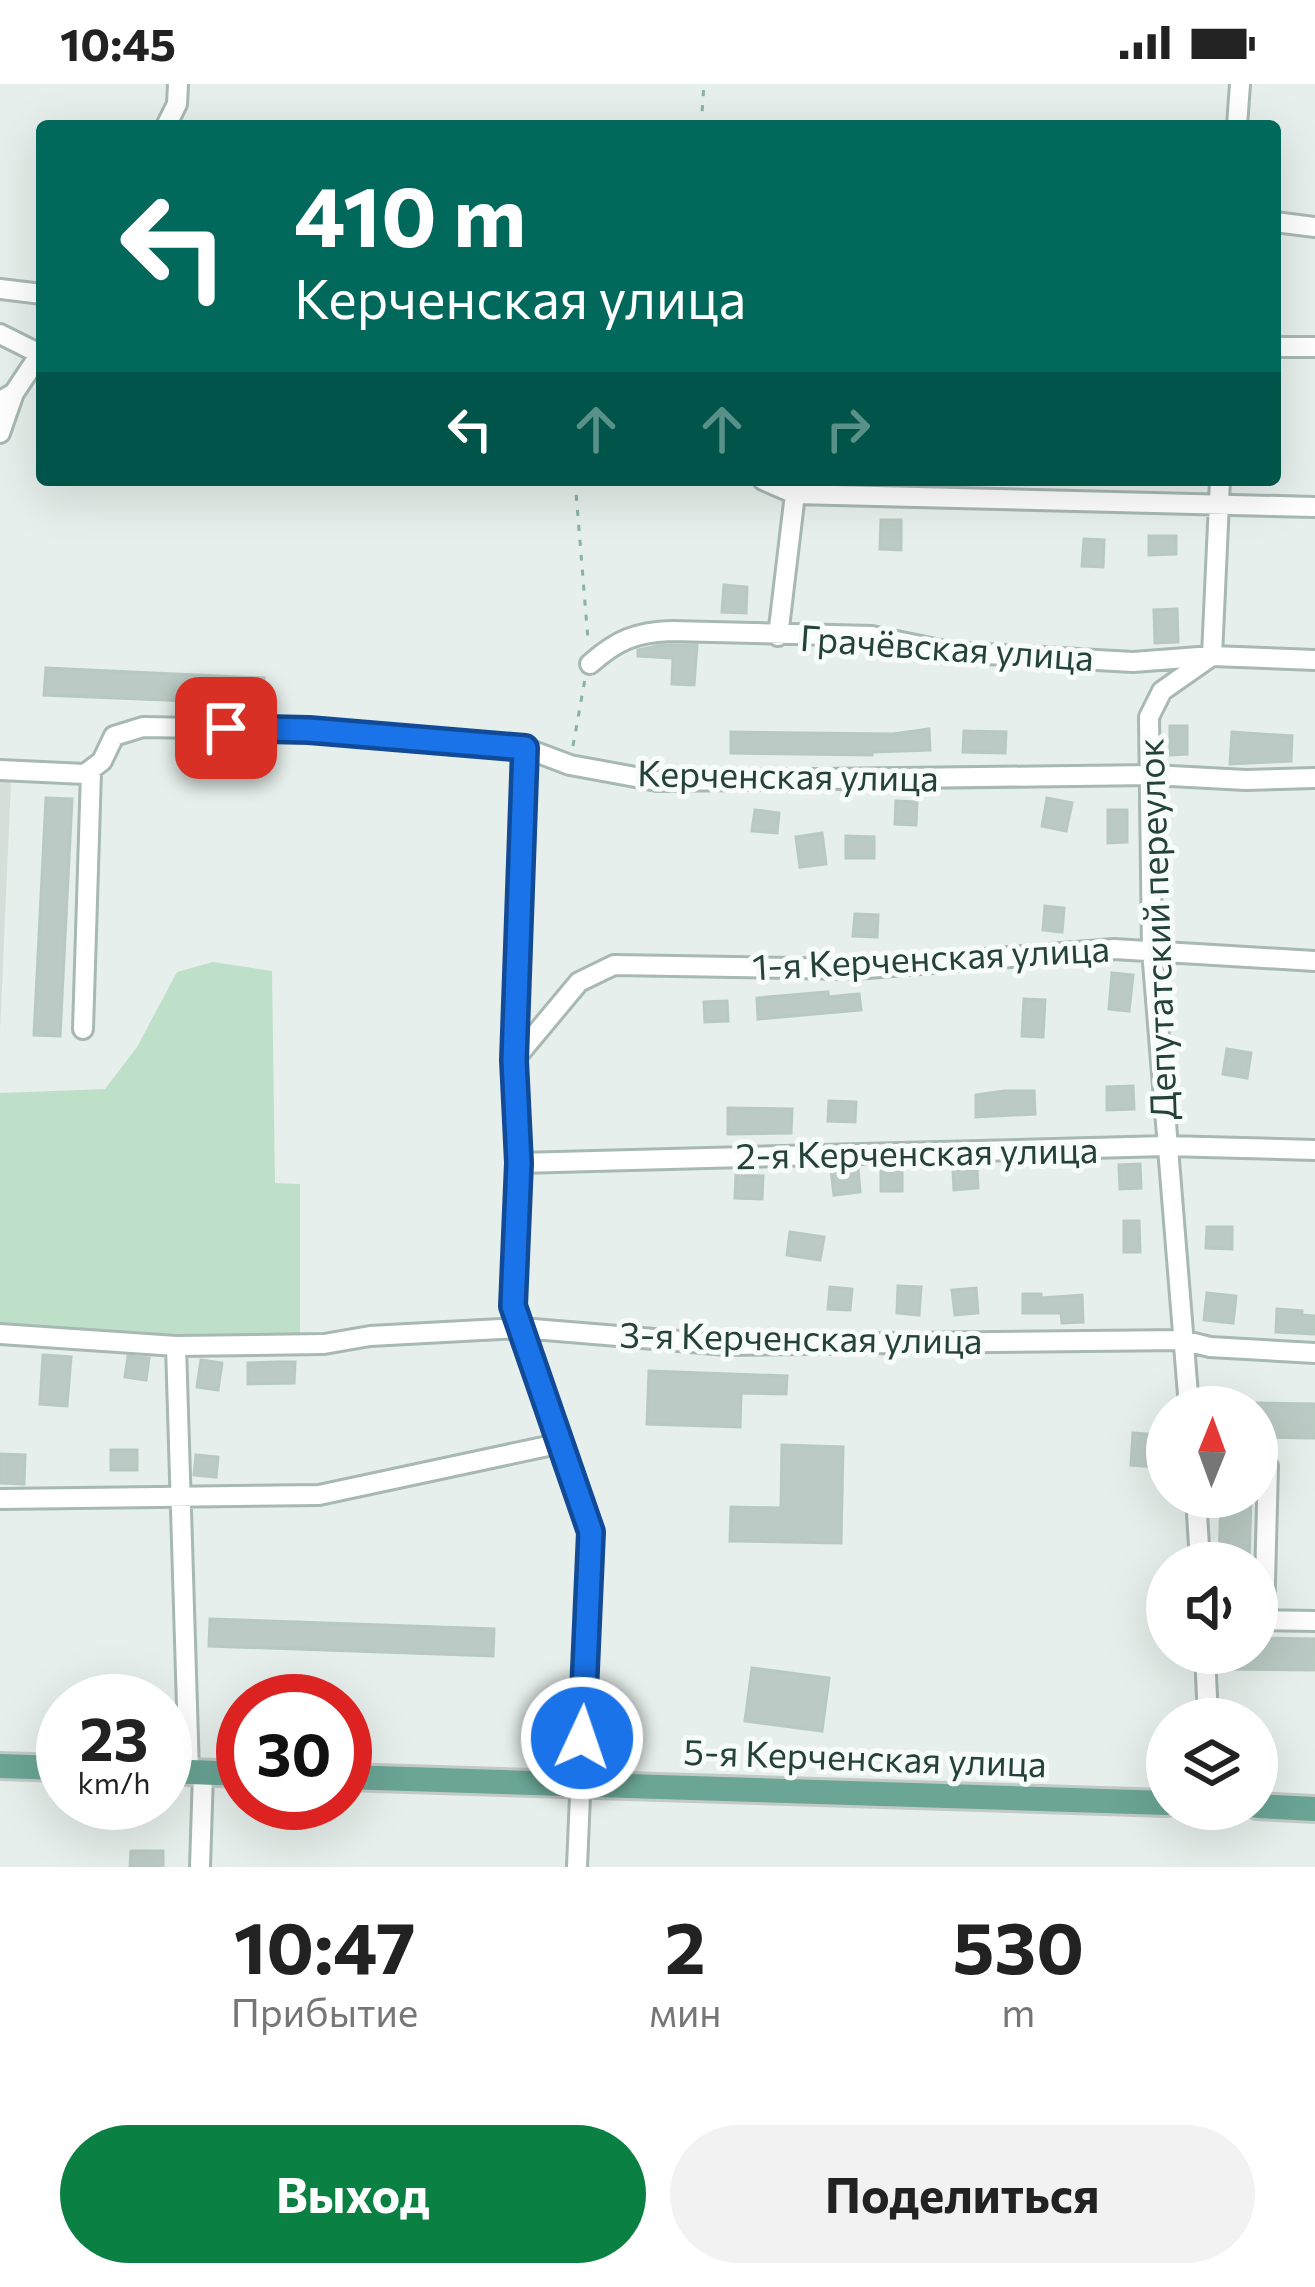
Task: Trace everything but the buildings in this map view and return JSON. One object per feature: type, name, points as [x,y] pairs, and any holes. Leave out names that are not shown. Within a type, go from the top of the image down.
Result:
[{"type":"main road","points":[[0,1766],[36,1767]]},
{"type":"main road","name":"5-я Керченская улица","points":[[372,1779],[1146,1802]]},
{"type":"main road","points":[[1278,1808],[1315,1809]]},
{"type":"street","points":[[169,120],[177,104],[178,84]]},
{"type":"street","points":[[1238,120],[1240,84]]},
{"type":"street","points":[[1281,223],[1315,227]]},
{"type":"street","points":[[0,289],[36,293]]},
{"type":"street","points":[[0,334],[36,352]]},
{"type":"street","points":[[1281,347],[1315,347]]},
{"type":"street","points":[[0,433],[7,397],[36,360]]},
{"type":"street","points":[[777,486],[795,494],[1315,507]]},
{"type":"street","points":[[1213,656],[1220,486]]},
{"type":"street","points":[[778,636],[795,494]]},
{"type":"street","name":"Грачёвская улица","points":[[590,664],[618,640],[644,632],[872,636],[950,652],[1133,662],[1213,656],[1315,660]]},
{"type":"street","name":"Депутатский переулок","points":[[1187,1386],[1152,950],[1148,717],[1162,691],[1213,656]]},
{"type":"street","name":"Керченская улица","points":[[91,772],[114,736],[142,727],[309,730],[525,748],[570,765],[657,781],[1152,775],[1246,781],[1315,778]]},
{"type":"street","points":[[525,748],[514,1060],[519,1163],[513,1306],[591,1532],[577,1867]]},
{"type":"street","points":[[0,770],[91,772],[83,1029]]},
{"type":"street","name":"1-я Керченская улица","points":[[514,1060],[579,982],[614,965],[854,969],[1152,950],[1315,961]]},
{"type":"street","name":"2-я Керченская улица","points":[[519,1163],[1166,1146],[1315,1150]]},
{"type":"street","name":"3-я Керченская улица","points":[[0,1334],[176,1346],[324,1344],[370,1336],[521,1328],[727,1345],[1182,1340],[1210,1347],[1315,1353]]},
{"type":"street","points":[[176,1346],[183,1674]]},
{"type":"street","points":[[0,1498],[319,1495],[562,1443]]},
{"type":"street","points":[[1278,1620],[1315,1621]]},
{"type":"street","points":[[192,1813],[200,1867]]},
{"type":"path","points":[[701,120],[704,84]]},
{"type":"path","points":[[570,765],[590,664],[575,486]]},
{"type":"shaded area","points":[[0,780],[11,781],[0,1033]]},
{"type":"green space","points":[[213,962],[272,971],[275,1183],[300,1184],[300,1340],[0,1329],[0,1093],[105,1089],[137,1047],[177,972]]},
{"type":"route","points":[[226,728],[525,748],[514,1060],[519,1163],[513,1306],[591,1532],[582,1738]]}]
